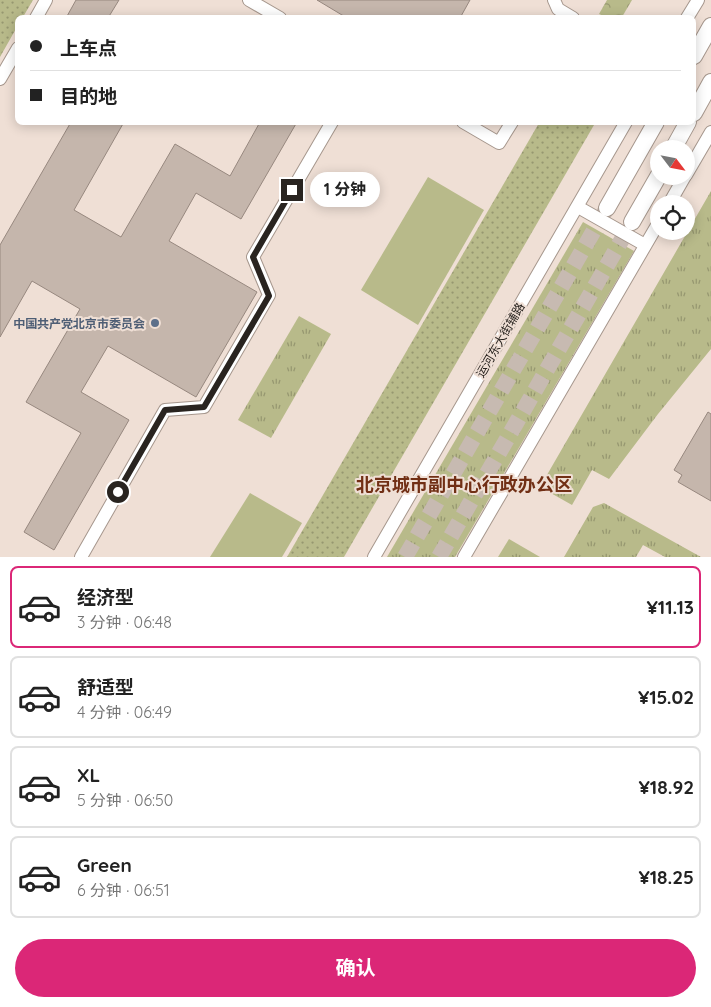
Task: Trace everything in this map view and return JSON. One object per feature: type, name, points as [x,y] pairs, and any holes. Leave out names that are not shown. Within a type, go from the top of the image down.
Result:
[{"type":"main road","points":[[696,52],[711,26]]},
{"type":"main road","points":[[696,109],[711,82]]},
{"type":"main road","points":[[607,208],[654,125]]},
{"type":"main road","points":[[679,140],[686,125]]},
{"type":"main road","points":[[632,222],[653,185]]},
{"type":"street","points":[[38,15],[46,0]]},
{"type":"street","points":[[249,0],[275,15]]},
{"type":"street","points":[[690,15],[698,0]]},
{"type":"street","points":[[555,9],[567,15]]},
{"type":"street","points":[[0,79],[15,53]]},
{"type":"street","points":[[80,557],[165,410],[204,407],[269,296],[253,257],[330,125]]},
{"type":"street","points":[[471,125],[499,143],[510,125]]},
{"type":"street","name":"运河东大街辅路","points":[[374,557],[624,125]]},
{"type":"street","points":[[695,160],[711,132]]},
{"type":"street","points":[[578,207],[645,245]]},
{"type":"street","points":[[464,557],[650,237]]},
{"type":"green space","points":[[0,0],[33,0],[24,15],[15,15],[15,31],[0,57]]},
{"type":"green space","points":[[607,0],[632,0],[623,15],[599,14]]},
{"type":"green space","points":[[538,125],[594,125],[344,557],[287,557]]},
{"type":"green space","points":[[428,177],[484,210],[418,325],[361,290]]},
{"type":"green space","points":[[711,191],[711,349],[658,414],[609,479],[592,470],[572,505],[540,487],[683,240],[695,240],[695,219]]},
{"type":"green space","points":[[583,222],[634,251],[455,557],[387,557]]},
{"type":"green space","points":[[299,316],[331,334],[271,438],[238,420]]},
{"type":"green space","points":[[250,493],[302,523],[282,557],[210,557]]},
{"type":"green space","points":[[604,503],[701,557],[665,557],[643,545],[636,557],[564,557],[593,507]]},
{"type":"green space","points":[[509,539],[540,557],[498,557]]},
{"type":"building","points":[[76,0],[119,0],[110,15],[68,15]]},
{"type":"building","points":[[317,0],[470,0],[462,15],[342,15]]},
{"type":"building","name":"中国共产党北京市委员会","points":[[69,125],[122,125],[74,210],[121,237],[175,144],[230,176],[258,125],[295,125],[241,219],[196,193],[169,241],[257,292],[196,397],[108,346],[81,392],[129,420],[54,550],[24,532],[81,433],[26,402],[80,309],[32,281],[0,337],[0,245]]},
{"type":"building","points":[[708,412],[711,414],[711,501],[678,482],[682,475],[674,470]]},
{"type":"tunnel","points":[[405,557],[607,208]]},
{"type":"tunnel","points":[[439,557],[632,222]]},
{"type":"place","name":"中国共产党北京市委员会","points":[[155,323]]},
{"type":"district","name":"北京城市副中心行政办公区","points":[[464,484]]},
{"type":"route","points":[[118,492],[165,410],[204,407],[269,296],[253,257],[292,190]]}]
